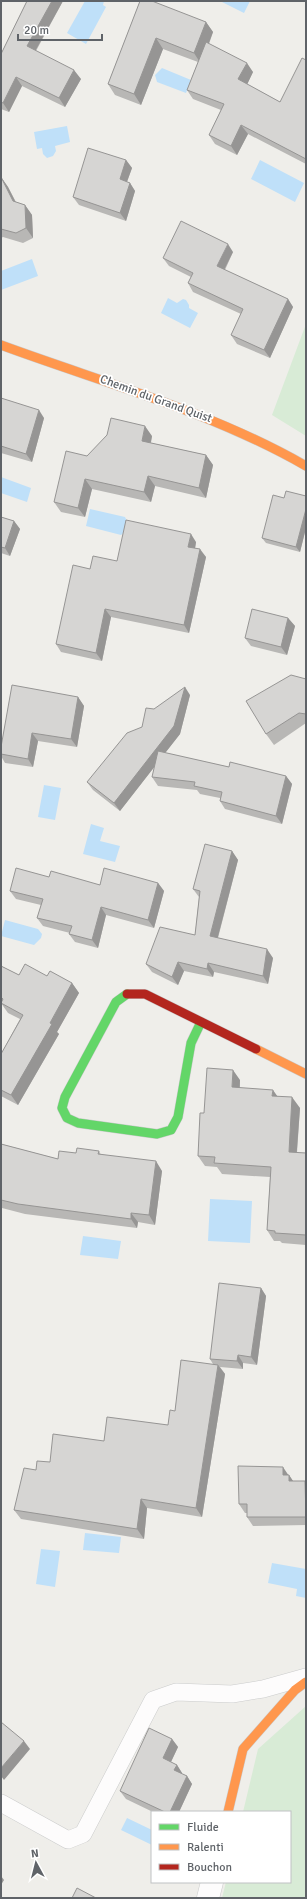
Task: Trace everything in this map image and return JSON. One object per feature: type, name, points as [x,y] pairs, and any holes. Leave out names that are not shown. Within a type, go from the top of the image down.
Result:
[{"type":"street","name":"Chemin du Grand Quist","points":[[1,344],[28,355],[119,385],[235,428],[281,451],[306,466]]},
{"type":"street","points":[[201,1022],[191,1043],[178,1117],[171,1130],[157,1134],[78,1123],[67,1118],[62,1108],[65,1097],[116,1002],[129,993],[145,994],[306,1074]]},
{"type":"street","points":[[228,1811],[243,1749],[295,1690],[306,1682]]},
{"type":"street","points":[[208,1898],[212,1883]]},
{"type":"lane","points":[[1,1803],[68,1840],[83,1834],[153,1700],[176,1692],[232,1694],[263,1689],[306,1677]]},
{"type":"green space","points":[[306,324],[306,436],[272,415]]},
{"type":"green space","points":[[306,1706],[306,1898],[222,1898],[226,1883],[291,1883],[291,1811],[243,1811],[258,1749]]},
{"type":"water","points":[[85,1],[104,1],[103,5],[106,7],[86,44],[67,33]]},
{"type":"water","points":[[220,1],[250,1],[244,13]]},
{"type":"water","points":[[162,68],[191,80],[186,93],[157,82],[155,75]]},
{"type":"water","points":[[67,126],[70,142],[55,146],[56,151],[53,156],[47,158],[43,154],[42,148],[37,149],[34,132]]},
{"type":"water","points":[[260,160],[304,183],[295,202],[251,179]]},
{"type":"water","points":[[32,259],[38,276],[1,290],[1,271]]},
{"type":"water","points":[[168,298],[177,303],[183,299],[186,300],[189,308],[198,313],[190,328],[161,313]]},
{"type":"water","points":[[1,477],[31,488],[27,502],[1,493]]},
{"type":"water","points":[[90,509],[125,517],[128,523],[126,531],[121,535],[86,526]]},
{"type":"water","points":[[44,785],[61,788],[55,820],[38,817]]},
{"type":"water","points":[[91,824],[104,828],[100,841],[120,846],[115,862],[83,854]]},
{"type":"water","points":[[5,920],[38,929],[42,934],[41,938],[34,945],[1,936]]},
{"type":"water","points":[[210,1199],[252,1201],[250,1243],[208,1241]]},
{"type":"water","points":[[83,1236],[121,1241],[118,1259],[80,1255]]},
{"type":"water","points":[[85,1533],[121,1537],[119,1553],[83,1550]]},
{"type":"water","points":[[41,1549],[60,1551],[55,1587],[36,1584]]},
{"type":"water","points":[[272,1563],[306,1569],[306,1598],[296,1596],[297,1589],[268,1583]]},
{"type":"water","points":[[127,1818],[151,1830],[151,1845],[121,1830]]},
{"type":"building","points":[[27,1],[52,1],[27,46],[74,70],[59,98],[16,77],[3,103],[1,102],[1,54]]},
{"type":"building","points":[[140,1],[152,1],[206,22],[194,53],[156,38],[134,94],[108,84]]},
{"type":"building","points":[[206,42],[247,63],[238,79],[280,102],[302,58],[306,60],[306,159],[241,125],[231,146],[209,135],[224,104],[187,90]]},
{"type":"building","points":[[88,148],[126,160],[120,179],[130,183],[120,213],[73,197]]},
{"type":"building","points":[[1,177],[13,201],[25,205],[26,228],[16,233],[1,229]]},
{"type":"building","points":[[181,221],[228,244],[217,266],[288,299],[264,350],[231,335],[243,309],[188,283],[193,273],[163,258]]},
{"type":"building","points":[[1,398],[39,410],[26,454],[1,446]]},
{"type":"building","points":[[111,418],[145,426],[142,441],[206,455],[199,488],[148,476],[144,492],[85,479],[78,508],[54,502],[66,451],[87,456],[107,435]]},
{"type":"building","points":[[286,491],[306,496],[306,509],[296,547],[262,538],[273,495],[284,498]]},
{"type":"building","points":[[1,517],[14,521],[5,548],[1,547]]},
{"type":"building","points":[[126,520],[191,534],[188,547],[200,549],[184,625],[105,609],[96,653],[56,644],[73,565],[90,569],[93,556],[117,561]]},
{"type":"building","points":[[252,609],[288,618],[281,647],[245,638]]},
{"type":"building","points":[[291,675],[306,679],[306,714],[299,713],[266,734],[246,701]]},
{"type":"building","points":[[12,685],[78,697],[71,739],[32,733],[28,759],[1,754]]},
{"type":"building","points":[[185,687],[174,726],[114,803],[87,782],[127,733],[142,727],[146,708],[154,709]]},
{"type":"building","points":[[158,751],[229,767],[230,762],[286,776],[276,816],[220,801],[222,792],[194,786],[195,782],[152,777]]},
{"type":"building","points":[[205,844],[232,851],[210,936],[267,949],[263,976],[208,963],[207,969],[178,962],[172,977],[146,964],[160,927],[195,935],[200,891],[193,889]]},
{"type":"building","points":[[16,868],[49,877],[51,871],[100,885],[104,868],[158,883],[148,920],[101,907],[92,940],[69,934],[72,926],[37,918],[43,899],[10,891]]},
{"type":"building","points":[[25,964],[47,976],[50,971],[72,983],[50,1023],[52,1024],[11,1095],[1,1090],[1,1054],[23,1015],[1,1003],[3,999],[1,997],[1,966],[19,975]]},
{"type":"building","points":[[207,1068],[233,1070],[232,1087],[273,1090],[272,1096],[292,1097],[289,1152],[306,1153],[306,1235],[275,1233],[275,1231],[267,1230],[271,1167],[214,1163],[215,1157],[198,1156],[200,1113],[204,1113]]},
{"type":"building","points":[[1,1144],[58,1159],[59,1151],[76,1153],[77,1148],[99,1151],[98,1154],[156,1161],[149,1215],[131,1213],[131,1219],[18,1204],[1,1200]]},
{"type":"building","points":[[219,1283],[261,1288],[251,1357],[238,1355],[237,1361],[210,1359]]},
{"type":"building","points":[[181,1360],[218,1365],[196,1508],[141,1499],[137,1529],[14,1510],[24,1468],[36,1470],[37,1461],[50,1462],[53,1434],[104,1441],[107,1417],[168,1425],[170,1410],[175,1411]]},
{"type":"building","points":[[238,1466],[283,1467],[283,1475],[289,1475],[289,1481],[305,1481],[306,1517],[247,1517],[247,1504],[239,1504]]},
{"type":"building","points":[[1,1722],[24,1741],[1,1768]]},
{"type":"building","points":[[149,1728],[172,1739],[163,1758],[177,1765],[174,1770],[187,1776],[170,1811],[163,1811],[120,1791]]},
{"type":"building","points":[[77,1888],[96,1898],[72,1898]]},
{"type":"traffic: fast","points":[[127,994],[116,1002],[65,1097],[62,1108],[67,1118],[78,1123],[157,1134],[171,1130],[178,1117],[191,1043],[201,1022]]},
{"type":"traffic: slow","points":[[1,345],[156,399],[232,429],[306,466]]},
{"type":"traffic: slow","points":[[256,1049],[306,1074]]},
{"type":"traffic: slow","points":[[228,1811],[243,1749],[295,1690],[306,1682]]},
{"type":"traffic: jam","points":[[127,994],[145,994],[256,1049]]}]
